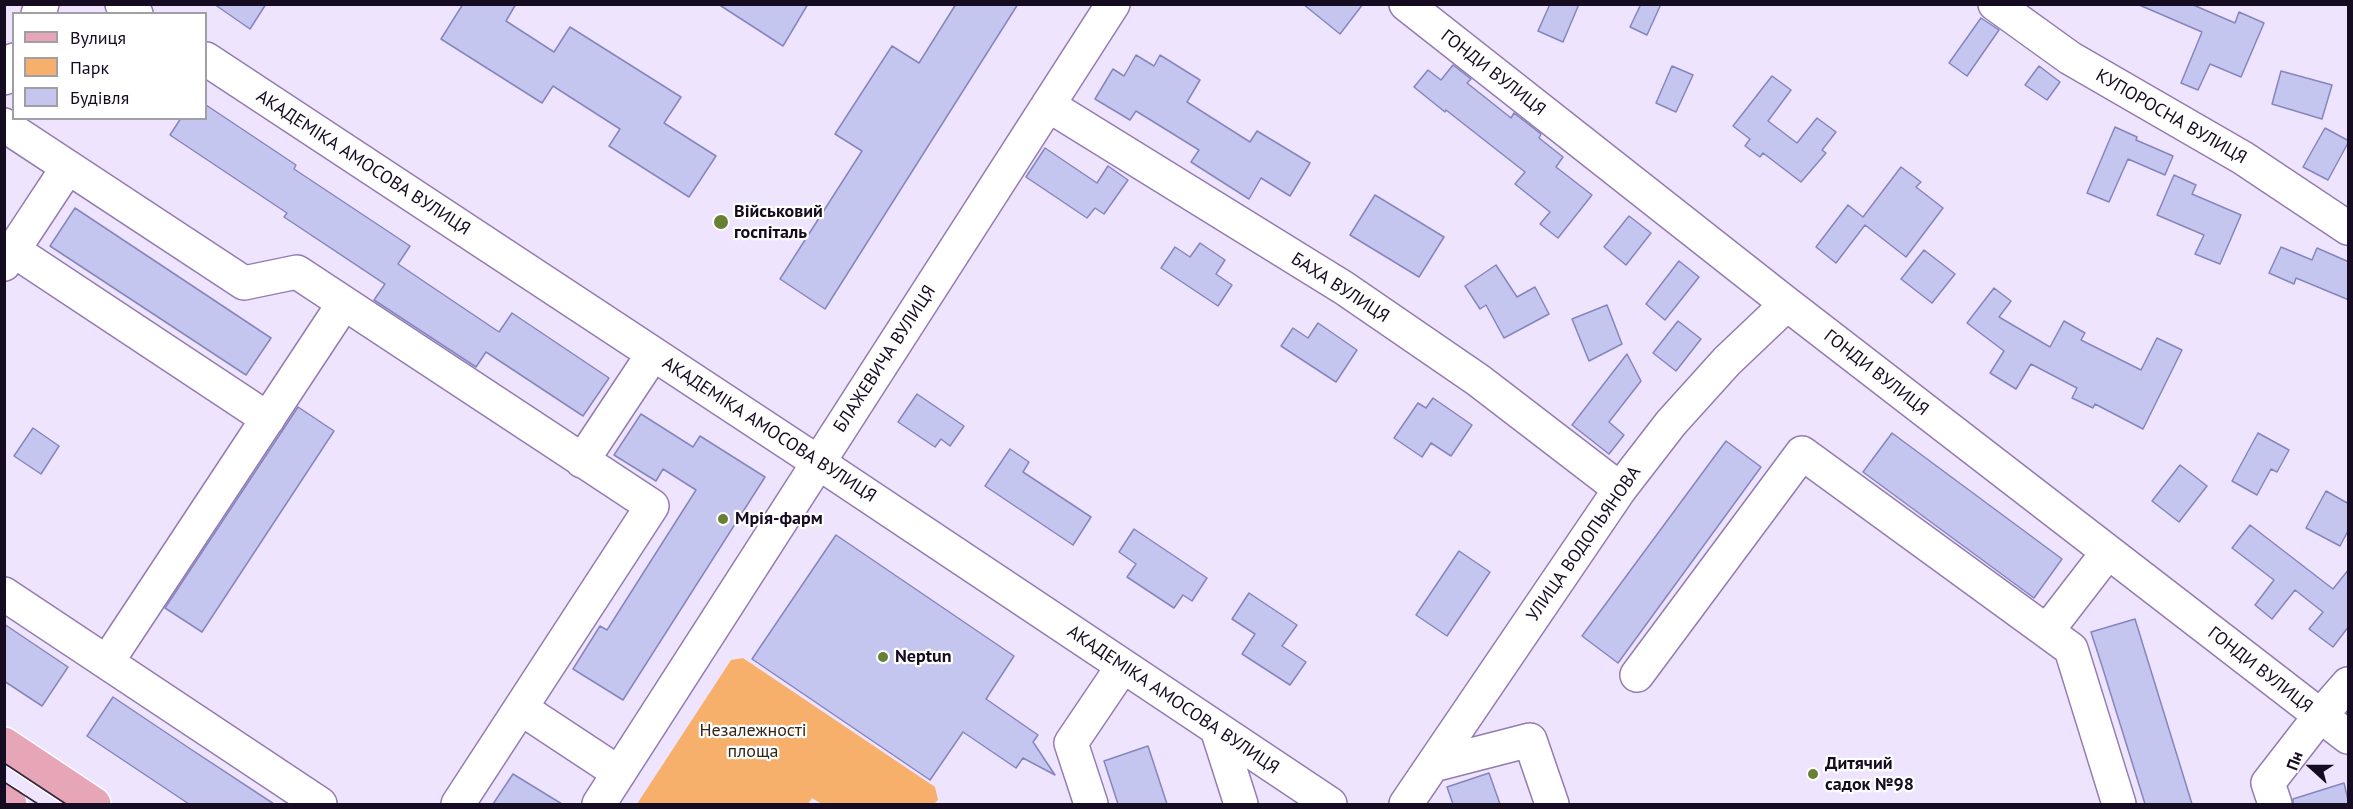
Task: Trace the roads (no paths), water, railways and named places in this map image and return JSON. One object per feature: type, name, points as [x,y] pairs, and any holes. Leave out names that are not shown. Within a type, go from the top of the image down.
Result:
[{"type":"main road","points":[[4,744],[94,804]]},
{"type":"main road","points":[[4,801],[10,804]]},
{"type":"street","name":"БЛАЖЕВИЧА ВУЛИЦЯ","points":[[599,804],[1113,4]]},
{"type":"street","name":"ГОНДИ ВУЛИЦЯ","points":[[1406,4],[1787,304],[2349,737]]},
{"type":"street","name":"КУПОРОСНА ВУЛИЦЯ","points":[[1995,4],[2070,58],[2243,158],[2349,228]]},
{"type":"street","name":"АКАДЕМІКА АМОСОВА ВУЛИЦЯ","points":[[207,61],[819,463],[1330,804]]},
{"type":"street","points":[[4,78],[12,64]]},
{"type":"street","name":"БАХА ВУЛИЦЯ","points":[[1048,105],[1344,288],[1478,381],[1620,489]]},
{"type":"street","points":[[4,124],[244,283],[297,272],[652,506],[522,709],[458,804]]},
{"type":"street","points":[[68,167],[9,257],[268,418]]},
{"type":"street","points":[[107,662],[344,303]]},
{"type":"street","name":"УЛИЦА ВОДОПЬЯНОВА","points":[[1421,790],[1620,489],[1671,423],[1727,361],[1787,304]]},
{"type":"street","points":[[582,460],[653,354]]},
{"type":"street","points":[[1637,675],[1802,453],[2071,648],[2120,804]]},
{"type":"street","points":[[2047,631],[2108,552]]},
{"type":"street","points":[[4,594],[320,804]]},
{"type":"street","points":[[1091,804],[1071,743],[1123,666]]},
{"type":"street","points":[[2275,804],[2268,783],[2320,716],[2349,684]]},
{"type":"street","points":[[522,709],[619,773]]},
{"type":"street","points":[[1217,729],[1241,804]]},
{"type":"street","points":[[1421,790],[1530,740],[1552,804]]},
{"type":"tram line","points":[[4,763],[66,804]]},
{"type":"tram line","points":[[4,782],[38,804]]},
{"type":"place","name":"Військовий госпіталь","points":[[721,222]]},
{"type":"place","name":"Мрія-фарм","points":[[723,519]]},
{"type":"place","name":"Neptun","points":[[883,657]]},
{"type":"place","name":"Дитячий садок №98","points":[[1813,774]]},
{"type":"park label","name":"Незалежності площа","points":[[753,741]]}]
